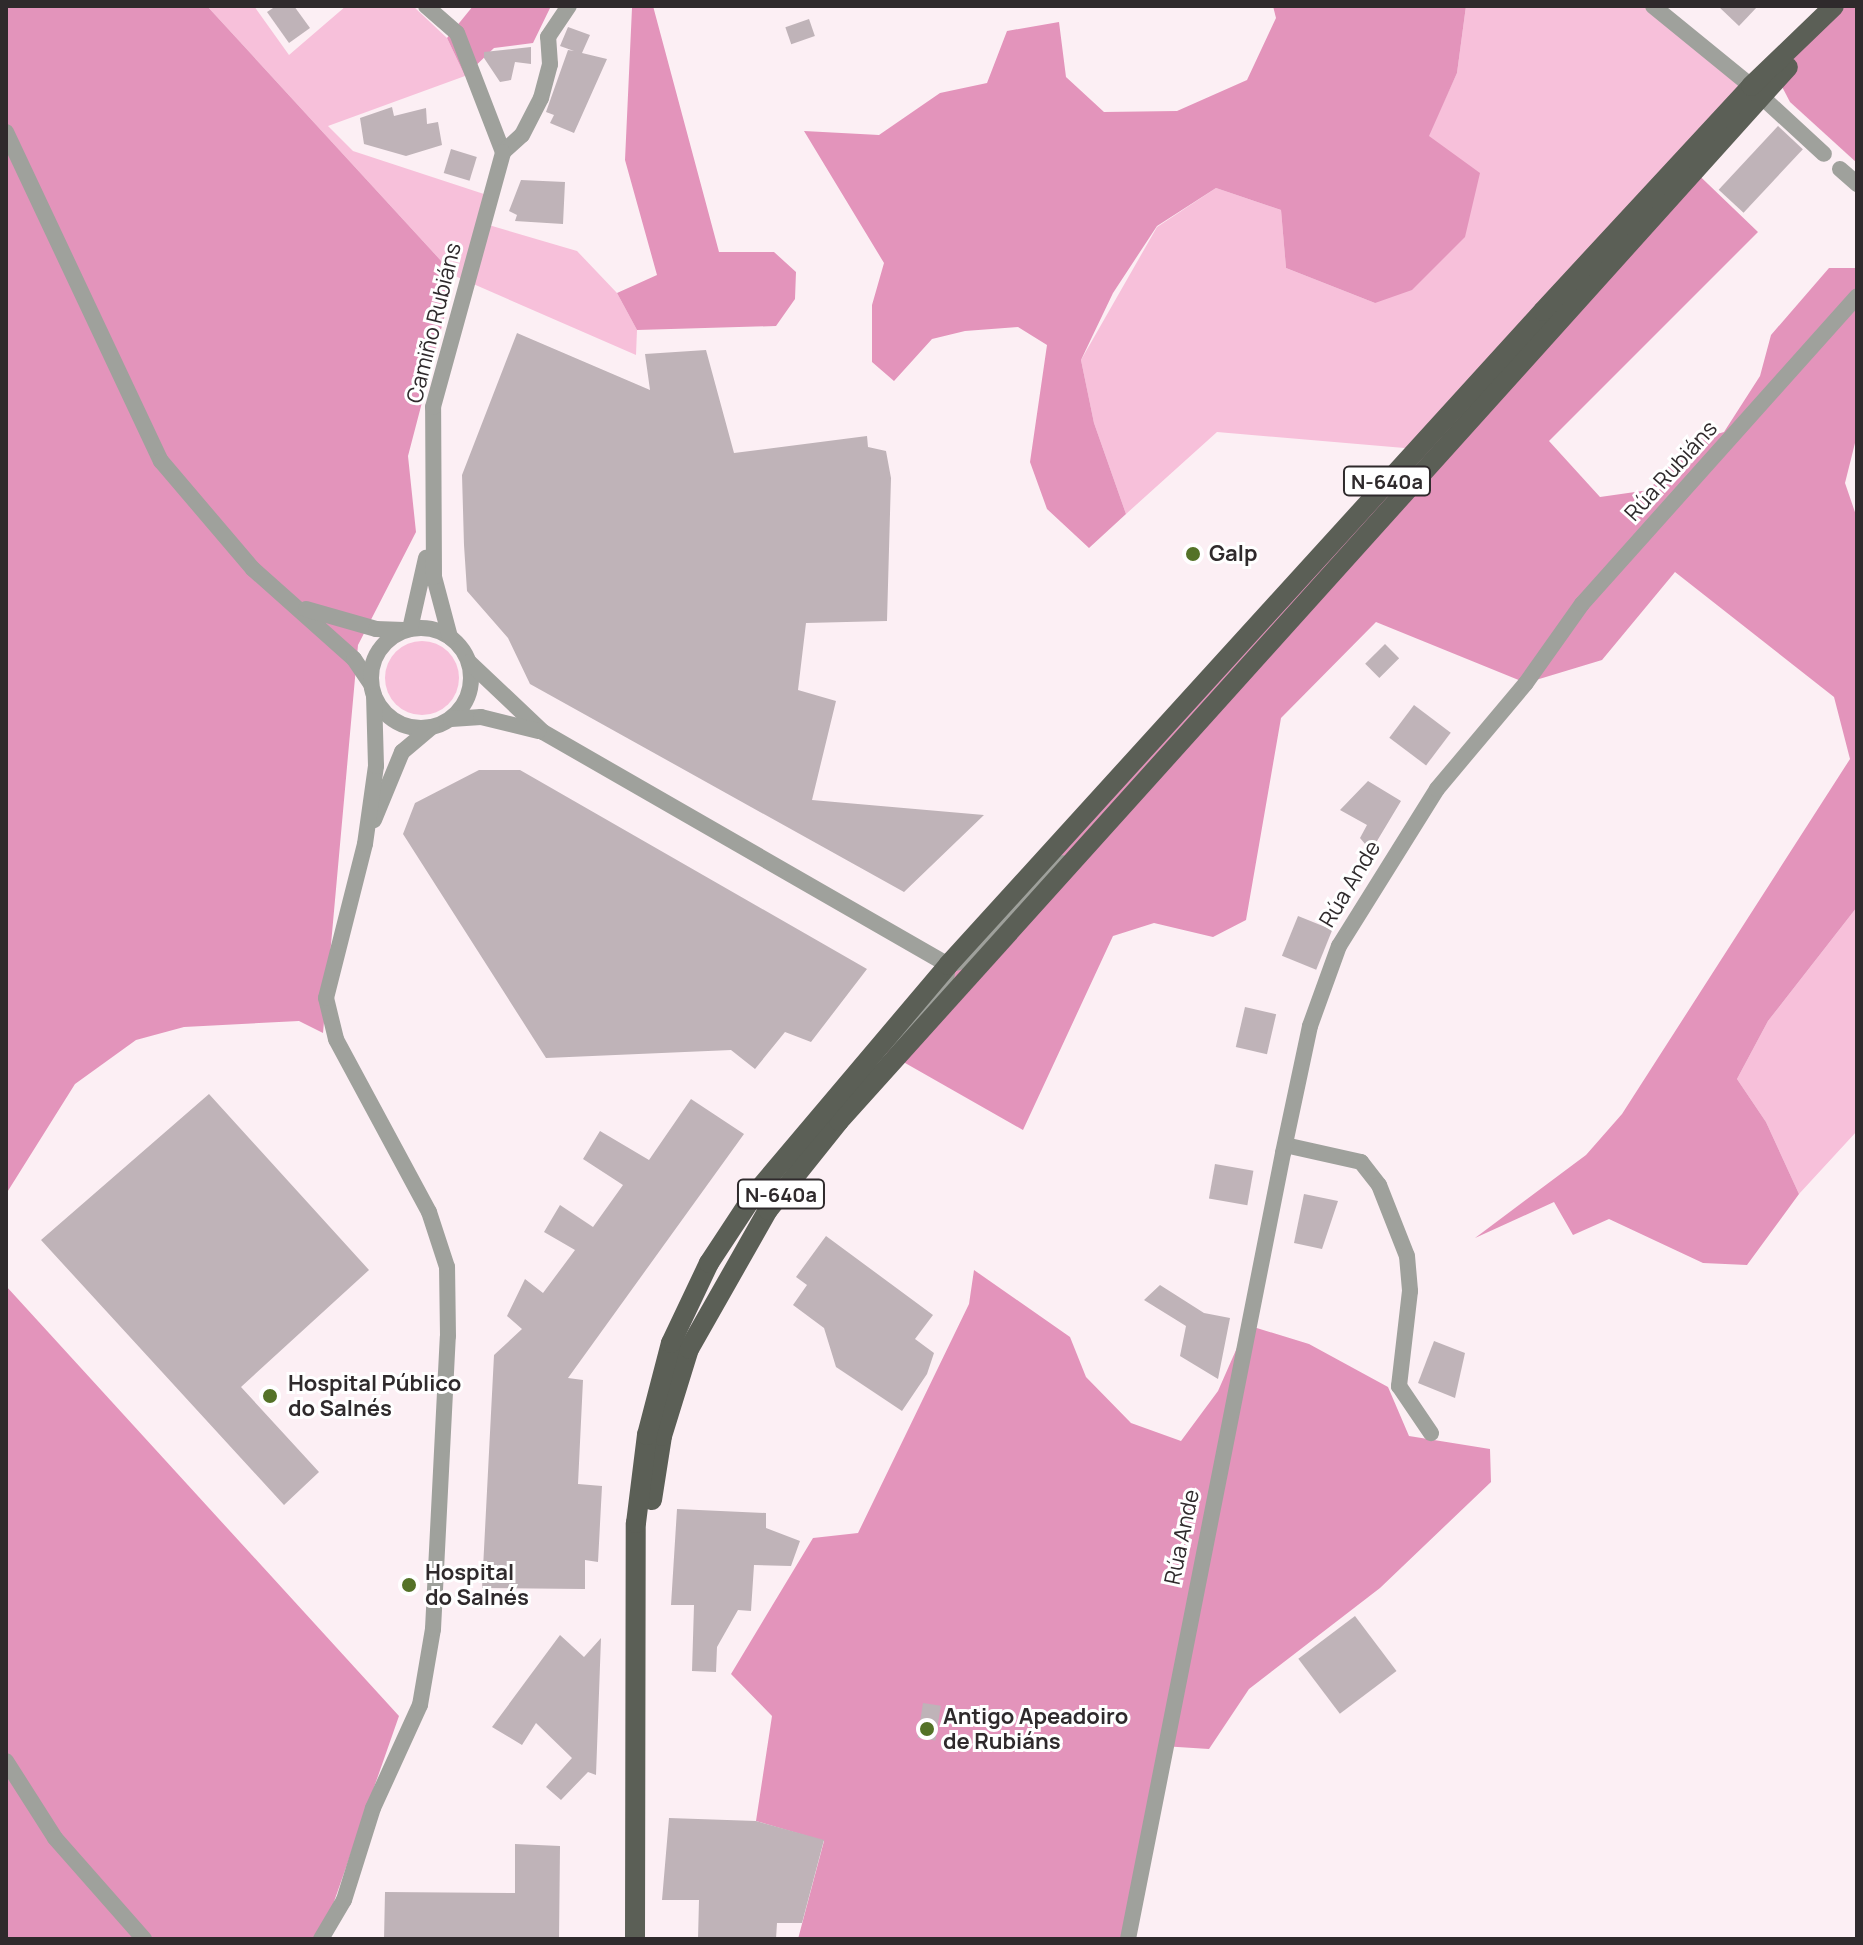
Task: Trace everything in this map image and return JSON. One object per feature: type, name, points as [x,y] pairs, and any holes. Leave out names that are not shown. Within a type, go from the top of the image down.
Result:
[{"type":"main road","name":"N-640a","points":[[635,1939],[638,1508],[647,1435],[671,1343],[709,1263],[753,1196],[948,965],[1837,6]]},
{"type":"main road","name":"N-640a","points":[[638,1639],[662,1436],[689,1349],[768,1210],[839,1121],[1757,92]]},
{"type":"street","points":[[426,6],[457,33],[503,152],[522,135],[541,98],[550,64],[548,37],[569,6]]},
{"type":"street","points":[[1653,6],[1757,92],[1824,154]]},
{"type":"street","points":[[6,132],[161,461],[253,569],[354,659],[392,719],[432,727]]},
{"type":"street","name":"Camiño Rubiáns","points":[[433,509],[433,407],[503,152]]},
{"type":"street","points":[[1840,169],[1857,184]]},
{"type":"street","name":"Rúa Rubiáns","points":[[1526,683],[1582,604],[1857,296]]},
{"type":"street","points":[[433,509],[434,577],[450,637],[469,662],[543,732],[948,965],[969,959],[1041,880],[1096,836]]},
{"type":"street","points":[[321,1939],[344,1900],[373,1808],[420,1705],[433,1629],[448,1336],[447,1267],[429,1212],[336,1039],[326,998],[365,844],[376,766],[373,690],[378,651],[408,629],[433,509]]},
{"type":"street","points":[[294,603],[362,625],[450,637]]},
{"type":"street","points":[[451,719],[471,687],[469,662]]},
{"type":"street","name":"Rúa Ande","points":[[1128,1939],[1310,1026],[1339,946],[1437,789],[1526,683]]},
{"type":"street","points":[[365,844],[402,752],[432,727],[451,719],[481,717],[543,732]]},
{"type":"street","points":[[768,1210],[830,1114],[945,987],[948,965]]},
{"type":"street","points":[[1285,1145],[1361,1162],[1379,1185],[1407,1256],[1410,1291],[1399,1386],[1431,1433]]},
{"type":"street","points":[[6,1761],[55,1838],[144,1939]]},
{"type":"shaded area","points":[[6,6],[207,6],[455,276],[408,456],[416,532],[358,645],[323,1033],[299,1021],[184,1027],[136,1040],[75,1084],[6,1194]]},
{"type":"shaded area","points":[[207,6],[254,6],[289,55],[346,6],[413,6],[447,38],[465,76],[328,126],[353,151],[490,196],[482,223],[577,251],[617,293],[637,330],[636,355],[455,276]]},
{"type":"shaded area","points":[[473,6],[551,6],[533,43],[494,48],[465,76],[447,38]]},
{"type":"shaded area","points":[[653,6],[719,252],[774,252],[796,272],[795,299],[776,326],[637,330],[617,293],[657,275],[625,160],[632,8]]},
{"type":"shaded area","points":[[1273,6],[1466,6],[1457,73],[1429,136],[1480,173],[1465,237],[1412,290],[1375,303],[1286,268],[1281,210],[1216,188],[1157,226],[1113,293],[1081,360],[1094,423],[1126,514],[1089,548],[1047,509],[1030,462],[1047,345],[1018,327],[965,331],[932,339],[894,381],[872,362],[872,305],[884,263],[804,131],[879,135],[940,93],[987,83],[1007,31],[1059,22],[1066,77],[1104,112],[1177,111],[1247,80],[1276,18]]},
{"type":"shaded area","points":[[1466,6],[1652,6],[1751,86],[1416,449],[1217,432],[1126,514],[1094,423],[1081,360],[1157,227],[1216,188],[1281,210],[1286,268],[1375,303],[1428,136],[1457,73]]},
{"type":"shaded area","points":[[1834,6],[1857,6],[1857,163],[1790,102],[1778,79]]},
{"type":"shaded area","points":[[1683,160],[1758,232],[1549,441],[1600,497],[1649,490],[1689,442],[1724,432],[1760,376],[1771,335],[1829,268],[1857,268],[1857,435],[1845,483],[1857,518],[1857,907],[1768,1021],[1737,1079],[1766,1122],[1799,1194],[1747,1265],[1703,1263],[1609,1219],[1573,1235],[1554,1202],[1475,1238],[1586,1155],[1622,1114],[1850,759],[1834,697],[1675,572],[1602,660],[1526,683],[1376,622],[1281,718],[1246,920],[1213,937],[1154,923],[1113,936],[1023,1130],[877,1047]]},
{"type":"shaded area","points":[[422,641],[436,644],[448,652],[456,664],[459,678],[456,692],[448,704],[436,712],[422,715],[408,712],[396,704],[388,692],[385,678],[388,664],[396,652],[408,644]]},
{"type":"shaded area","points":[[1857,907],[1857,1131],[1799,1194],[1766,1122],[1737,1079],[1768,1021]]},
{"type":"shaded area","points":[[974,1270],[1070,1337],[1086,1377],[1131,1423],[1181,1441],[1218,1391],[1247,1325],[1309,1344],[1388,1387],[1409,1436],[1490,1449],[1491,1482],[1380,1588],[1249,1689],[1209,1749],[1162,1746],[1127,1939],[798,1939],[824,1841],[756,1821],[772,1716],[731,1674],[813,1538],[858,1533],[969,1304]]},
{"type":"shaded area","points":[[6,1286],[399,1716],[322,1936],[338,1939],[6,1939]]},
{"type":"building","points":[[276,6],[294,6],[310,28],[289,43],[267,12]]},
{"type":"building","points":[[1718,6],[1758,6],[1739,26]]},
{"type":"building","points":[[809,19],[815,36],[791,44],[785,27]]},
{"type":"building","points":[[568,27],[590,35],[582,53],[607,59],[574,133],[550,123],[554,115],[546,112],[568,50],[574,51],[560,46]]},
{"type":"building","points":[[531,47],[531,64],[515,62],[511,80],[500,82],[484,58],[484,52]]},
{"type":"building","points":[[392,107],[394,116],[426,108],[427,124],[438,122],[442,145],[406,156],[364,144],[360,118]]},
{"type":"building","points":[[1778,126],[1803,149],[1744,213],[1719,190]]},
{"type":"building","points":[[451,149],[477,157],[470,181],[444,173]]},
{"type":"building","points":[[521,180],[565,182],[563,224],[515,221],[517,215],[509,211]]},
{"type":"building","points":[[517,333],[650,390],[645,354],[706,350],[734,453],[867,436],[868,447],[886,451],[891,478],[887,621],[806,623],[798,690],[836,701],[812,800],[984,815],[904,892],[530,684],[508,638],[467,591],[464,545],[462,475]]},
{"type":"building","points":[[1385,644],[1399,658],[1379,678],[1365,664]]},
{"type":"building","points":[[1414,705],[1451,733],[1426,765],[1389,738]]},
{"type":"building","points":[[479,770],[520,770],[867,969],[811,1042],[785,1032],[755,1069],[731,1050],[546,1058],[403,834],[415,803]]},
{"type":"building","points":[[1368,781],[1401,801],[1371,851],[1360,838],[1367,825],[1340,810]]},
{"type":"building","points":[[1298,916],[1332,930],[1316,970],[1282,956]]},
{"type":"building","points":[[1245,1007],[1276,1014],[1267,1054],[1236,1047]]},
{"type":"building","points":[[209,1094],[369,1270],[241,1387],[319,1472],[284,1505],[41,1240]]},
{"type":"building","points":[[691,1099],[744,1134],[568,1378],[583,1380],[578,1484],[602,1486],[598,1562],[585,1560],[585,1589],[482,1588],[494,1355],[522,1329],[507,1316],[525,1279],[543,1293],[575,1250],[544,1232],[560,1205],[593,1227],[623,1185],[583,1159],[600,1131],[649,1160]]},
{"type":"building","points":[[1215,1164],[1253,1171],[1247,1205],[1209,1198]]},
{"type":"building","points":[[1304,1194],[1338,1201],[1322,1249],[1294,1243]]},
{"type":"building","points":[[826,1236],[933,1315],[915,1339],[934,1353],[927,1374],[902,1411],[836,1367],[824,1328],[793,1305],[807,1285],[796,1277]]},
{"type":"building","points":[[1160,1285],[1204,1313],[1230,1318],[1218,1379],[1180,1356],[1186,1326],[1144,1300]]},
{"type":"building","points":[[1434,1341],[1465,1353],[1455,1398],[1418,1383]]},
{"type":"building","points":[[677,1509],[766,1513],[766,1528],[800,1541],[791,1566],[754,1565],[751,1611],[738,1610],[717,1647],[716,1672],[692,1671],[694,1605],[671,1605]]},
{"type":"building","points":[[1355,1616],[1397,1671],[1340,1714],[1298,1659]]},
{"type":"building","points":[[560,1635],[584,1657],[601,1638],[596,1775],[588,1772],[561,1800],[546,1787],[572,1758],[536,1723],[522,1745],[492,1727]]},
{"type":"building","name":"Antigo Apeadoiro de Rubiáns","points":[[923,1703],[941,1706],[935,1740],[918,1738]]},
{"type":"building","points":[[669,1818],[756,1821],[824,1840],[802,1923],[777,1923],[776,1939],[698,1939],[699,1900],[662,1900]]},
{"type":"building","points":[[515,1844],[560,1846],[559,1939],[384,1939],[385,1892],[515,1893]]},
{"type":"place","name":"Galp","points":[[1193,554]]},
{"type":"place","name":"Hospital Público do Salnés","points":[[270,1396]]},
{"type":"place","name":"Hospital do Salnés","points":[[409,1585]]},
{"type":"place","name":"Antigo Apeadoiro de Rubiáns","points":[[927,1729]]}]
